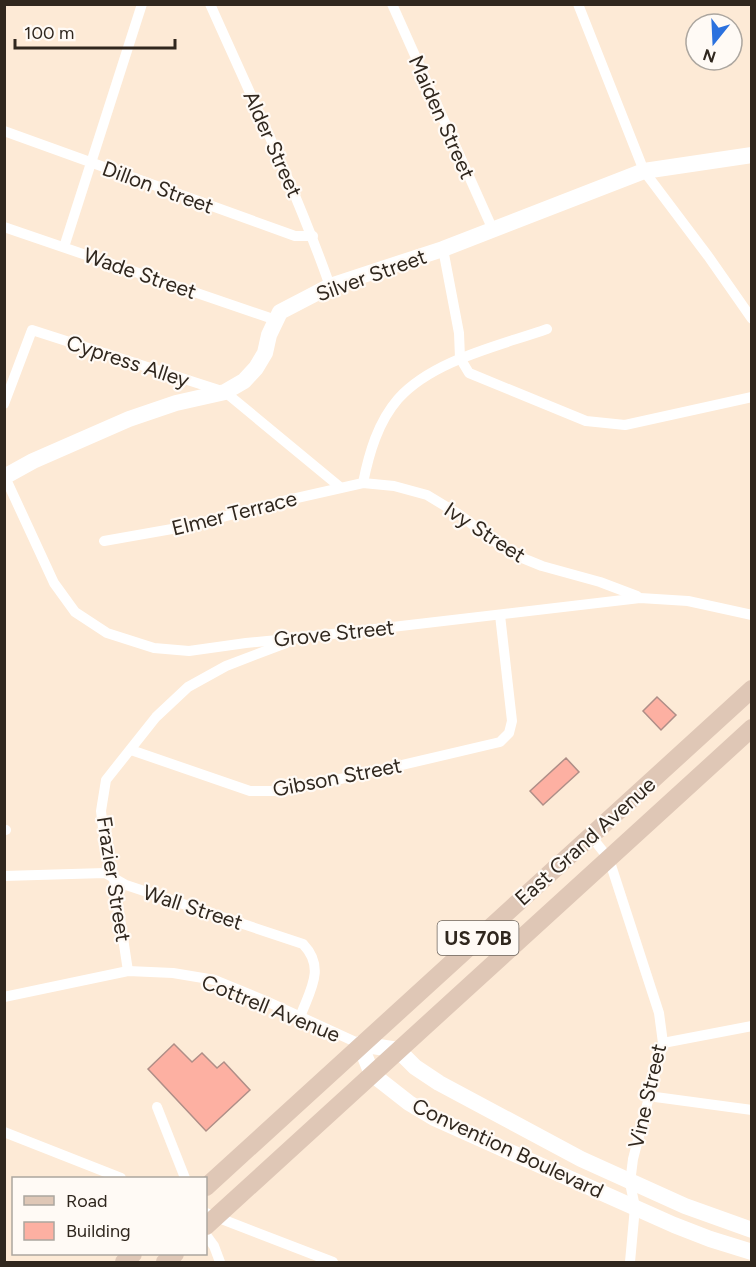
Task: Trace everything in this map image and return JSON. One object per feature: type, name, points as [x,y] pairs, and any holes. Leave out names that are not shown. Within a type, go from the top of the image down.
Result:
[{"type":"main road","name":"East Grand Avenue","points":[[207,1186],[360,1044],[752,689]]},
{"type":"main road","name":"East Grand Avenue","points":[[209,1219],[752,728]]},
{"type":"street","points":[[64,247],[142,4]]},
{"type":"street","name":"Alder Street","points":[[210,4],[313,236],[330,286]]},
{"type":"street","name":"Maiden Street","points":[[392,4],[493,230]]},
{"type":"street","points":[[578,4],[644,171],[752,319]]},
{"type":"street","name":"Dillon Street","points":[[4,131],[295,236],[313,236]]},
{"type":"street","name":"Silver Street","points":[[276,320],[280,312],[330,286],[443,249],[644,171],[752,155]]},
{"type":"street","name":"Wade Street","points":[[4,227],[276,320]]},
{"type":"street","points":[[443,249],[459,333],[460,358],[469,373],[586,421],[625,424],[752,397]]},
{"type":"street","points":[[5,477],[33,461],[129,419],[225,392],[244,381],[256,368],[265,353],[276,320]]},
{"type":"street","points":[[363,483],[368,455],[381,425],[398,399],[419,381],[460,358],[547,329]]},
{"type":"street","name":"Cypress Alley","points":[[4,404],[32,330],[225,392]]},
{"type":"street","points":[[225,392],[340,487]]},
{"type":"street","name":"Grove Street","points":[[5,477],[54,584],[75,612],[107,633],[154,648],[189,651],[640,597],[688,601],[752,615]]},
{"type":"street","name":"Elmer Terrace","points":[[104,541],[189,526],[363,483]]},
{"type":"street","name":"Ivy Street","points":[[363,483],[394,486],[427,495],[460,515],[510,554],[640,597]]},
{"type":"street","name":"Gibson Street","points":[[131,750],[250,791],[280,791],[500,742],[509,733],[512,721],[500,615]]},
{"type":"street","name":"Frazier Street","points":[[128,970],[101,811],[106,780],[156,717],[188,687],[226,666],[298,638]]},
{"type":"street","name":"Vine Street","points":[[591,836],[609,859],[659,1013],[663,1043],[633,1159],[630,1183],[635,1207],[630,1263]]},
{"type":"street","name":"Wall Street","points":[[4,876],[105,873],[126,885],[303,944],[312,954],[316,970],[300,1017]]},
{"type":"street","name":"Cottrell Avenue","points":[[4,997],[128,970],[172,973],[215,980],[360,1044]]},
{"type":"street","points":[[663,1043],[752,1026]]},
{"type":"street","points":[[360,1044],[398,1050]]},
{"type":"street","points":[[360,1044],[372,1074]]},
{"type":"street","name":"Convention Boulevard","points":[[398,1050],[415,1067],[439,1083],[580,1159],[630,1183],[719,1220],[752,1230]]},
{"type":"street","name":"Convention Boulevard","points":[[372,1074],[409,1103],[434,1118],[710,1239],[752,1252]]},
{"type":"street","points":[[648,1096],[752,1110]]},
{"type":"street","points":[[157,1107],[184,1177]]},
{"type":"street","points":[[4,1132],[116,1177]]},
{"type":"street","points":[[209,1219],[333,1263]]},
{"type":"street","points":[[207,1236],[214,1246],[220,1263]]},
{"type":"building","points":[[657,697],[676,715],[661,730],[643,711]]},
{"type":"building","points":[[566,758],[579,772],[543,805],[530,791]]},
{"type":"building","points":[[174,1044],[192,1062],[202,1053],[217,1068],[224,1062],[250,1090],[206,1131],[148,1069]]}]
